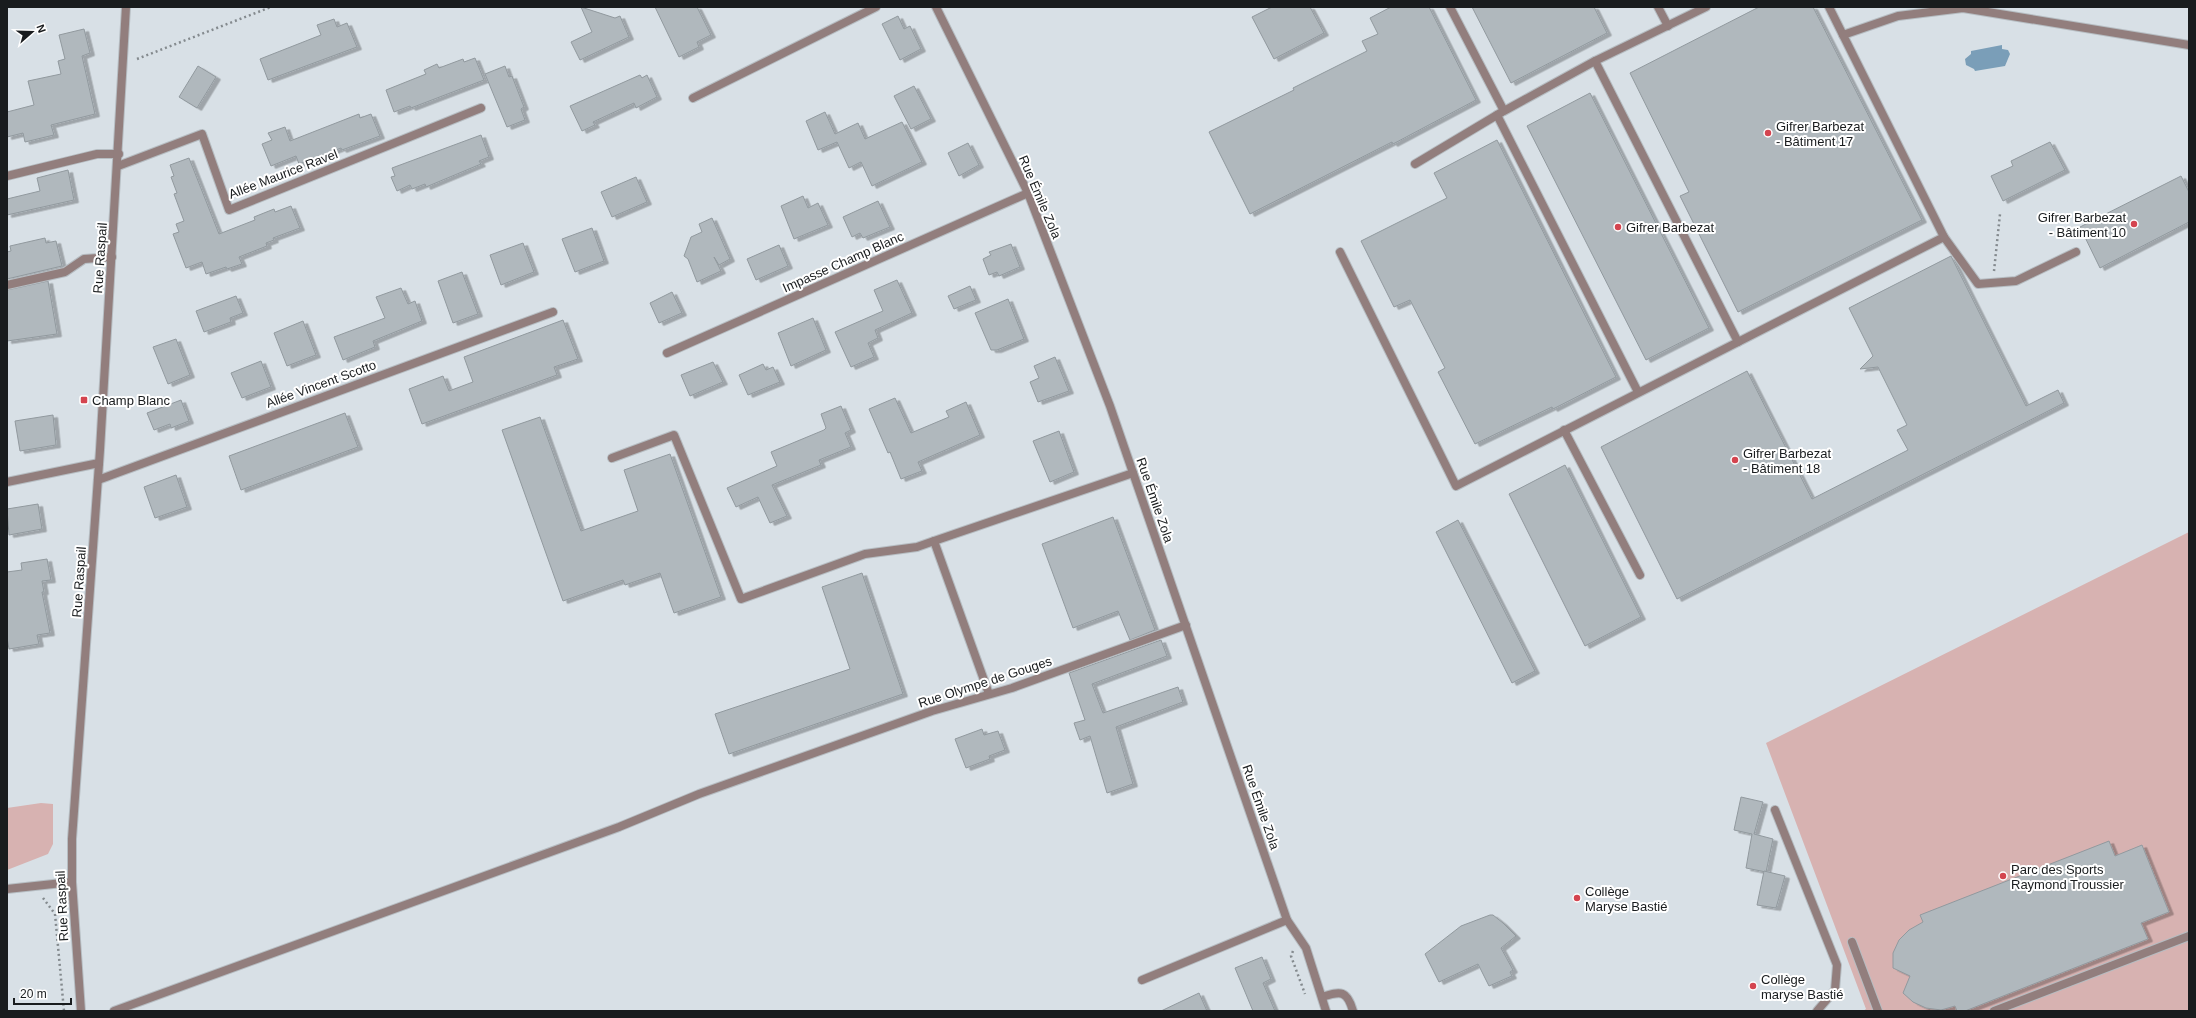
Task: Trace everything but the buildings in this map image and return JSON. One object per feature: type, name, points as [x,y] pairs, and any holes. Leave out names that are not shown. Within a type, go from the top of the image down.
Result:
[{"type":"street","name":"Rue Raspail","points":[[81,1011],[72,882],[72,839],[98,480],[119,154],[126,7]]},
{"type":"street","points":[[694,98],[876,7]]},
{"type":"street","name":"Rue Émile Zola","points":[[936,7],[1028,193],[1110,406],[1287,920],[1306,948],[1326,1011]]},
{"type":"street","points":[[1450,7],[1500,113],[1638,392]]},
{"type":"street","points":[[1658,7],[1668,26]]},
{"type":"street","points":[[1415,164],[1500,113],[1595,61],[1706,7]]},
{"type":"street","points":[[1829,7],[1944,237],[1978,284],[2016,281],[2076,252]]},
{"type":"street","points":[[1843,35],[1898,16],[1963,8],[2189,45]]},
{"type":"street","points":[[1595,61],[1738,342]]},
{"type":"street","name":"Allée Maurice Ravel","points":[[118,166],[202,134],[229,210],[481,108]]},
{"type":"street","points":[[7,176],[97,154],[119,154]]},
{"type":"street","name":"Impasse Champ Blanc","points":[[667,352],[1028,193]]},
{"type":"street","points":[[1340,252],[1456,486],[1944,237]]},
{"type":"street","points":[[7,285],[66,272],[84,259],[112,257]]},
{"type":"street","name":"Allée Vincent Scotto","points":[[98,480],[553,312]]},
{"type":"street","points":[[1564,430],[1640,575]]},
{"type":"street","points":[[612,458],[674,435],[741,599],[865,554],[917,547],[1133,473]]},
{"type":"street","points":[[7,482],[99,463]]},
{"type":"street","points":[[934,541],[989,694]]},
{"type":"street","name":"Rue Olympe de Gouges","points":[[114,1011],[612,829],[699,794],[1186,625]]},
{"type":"street","points":[[1775,810],[1837,965],[1835,990],[1816,1011]]},
{"type":"street","points":[[7,890],[72,882]]},
{"type":"street","points":[[1142,980],[1287,920]]},
{"type":"street","points":[[1994,1011],[2189,936]]},
{"type":"street","points":[[1852,942],[1878,1011]]},
{"type":"street","points":[[1322,998],[1336,993],[1343,994],[1349,998],[1353,1011]]},
{"type":"path","points":[[123,64],[271,7]]},
{"type":"path","points":[[1992,283],[2000,214]]},
{"type":"path","points":[[41,886],[44,900],[55,914],[64,1011]]},
{"type":"shaded area","name":"Parc des Sports Raymond Troussier","points":[[2189,532],[2189,1011],[1863,1011],[1866,1009],[1766,743]]},
{"type":"shaded area","points":[[41,803],[53,804],[53,844],[48,854],[7,870],[7,808]]},
{"type":"water","points":[[2002,45],[2002,49],[2008,50],[2010,54],[2005,66],[1975,71],[1966,65],[1965,59],[1971,54],[1971,51]]},
{"type":"place","name":"Gifrer Barbezat - Bâtiment 17","points":[[1768,133]]},
{"type":"place","name":"Gifrer Barbezat - Bâtiment 10","points":[[2134,224]]},
{"type":"place","name":"Gifrer Barbezat","points":[[1618,227]]},
{"type":"place","name":"Champ Blanc","points":[[84,400]]},
{"type":"place","name":"Gifrer Barbezat - Bâtiment 18","points":[[1735,460]]},
{"type":"place","name":"Parc des Sports Raymond Troussier","points":[[2003,876]]},
{"type":"place","name":"Collège Maryse Bastié","points":[[1577,898]]},
{"type":"place","name":"Collège maryse Bastié","points":[[1753,986]]}]
